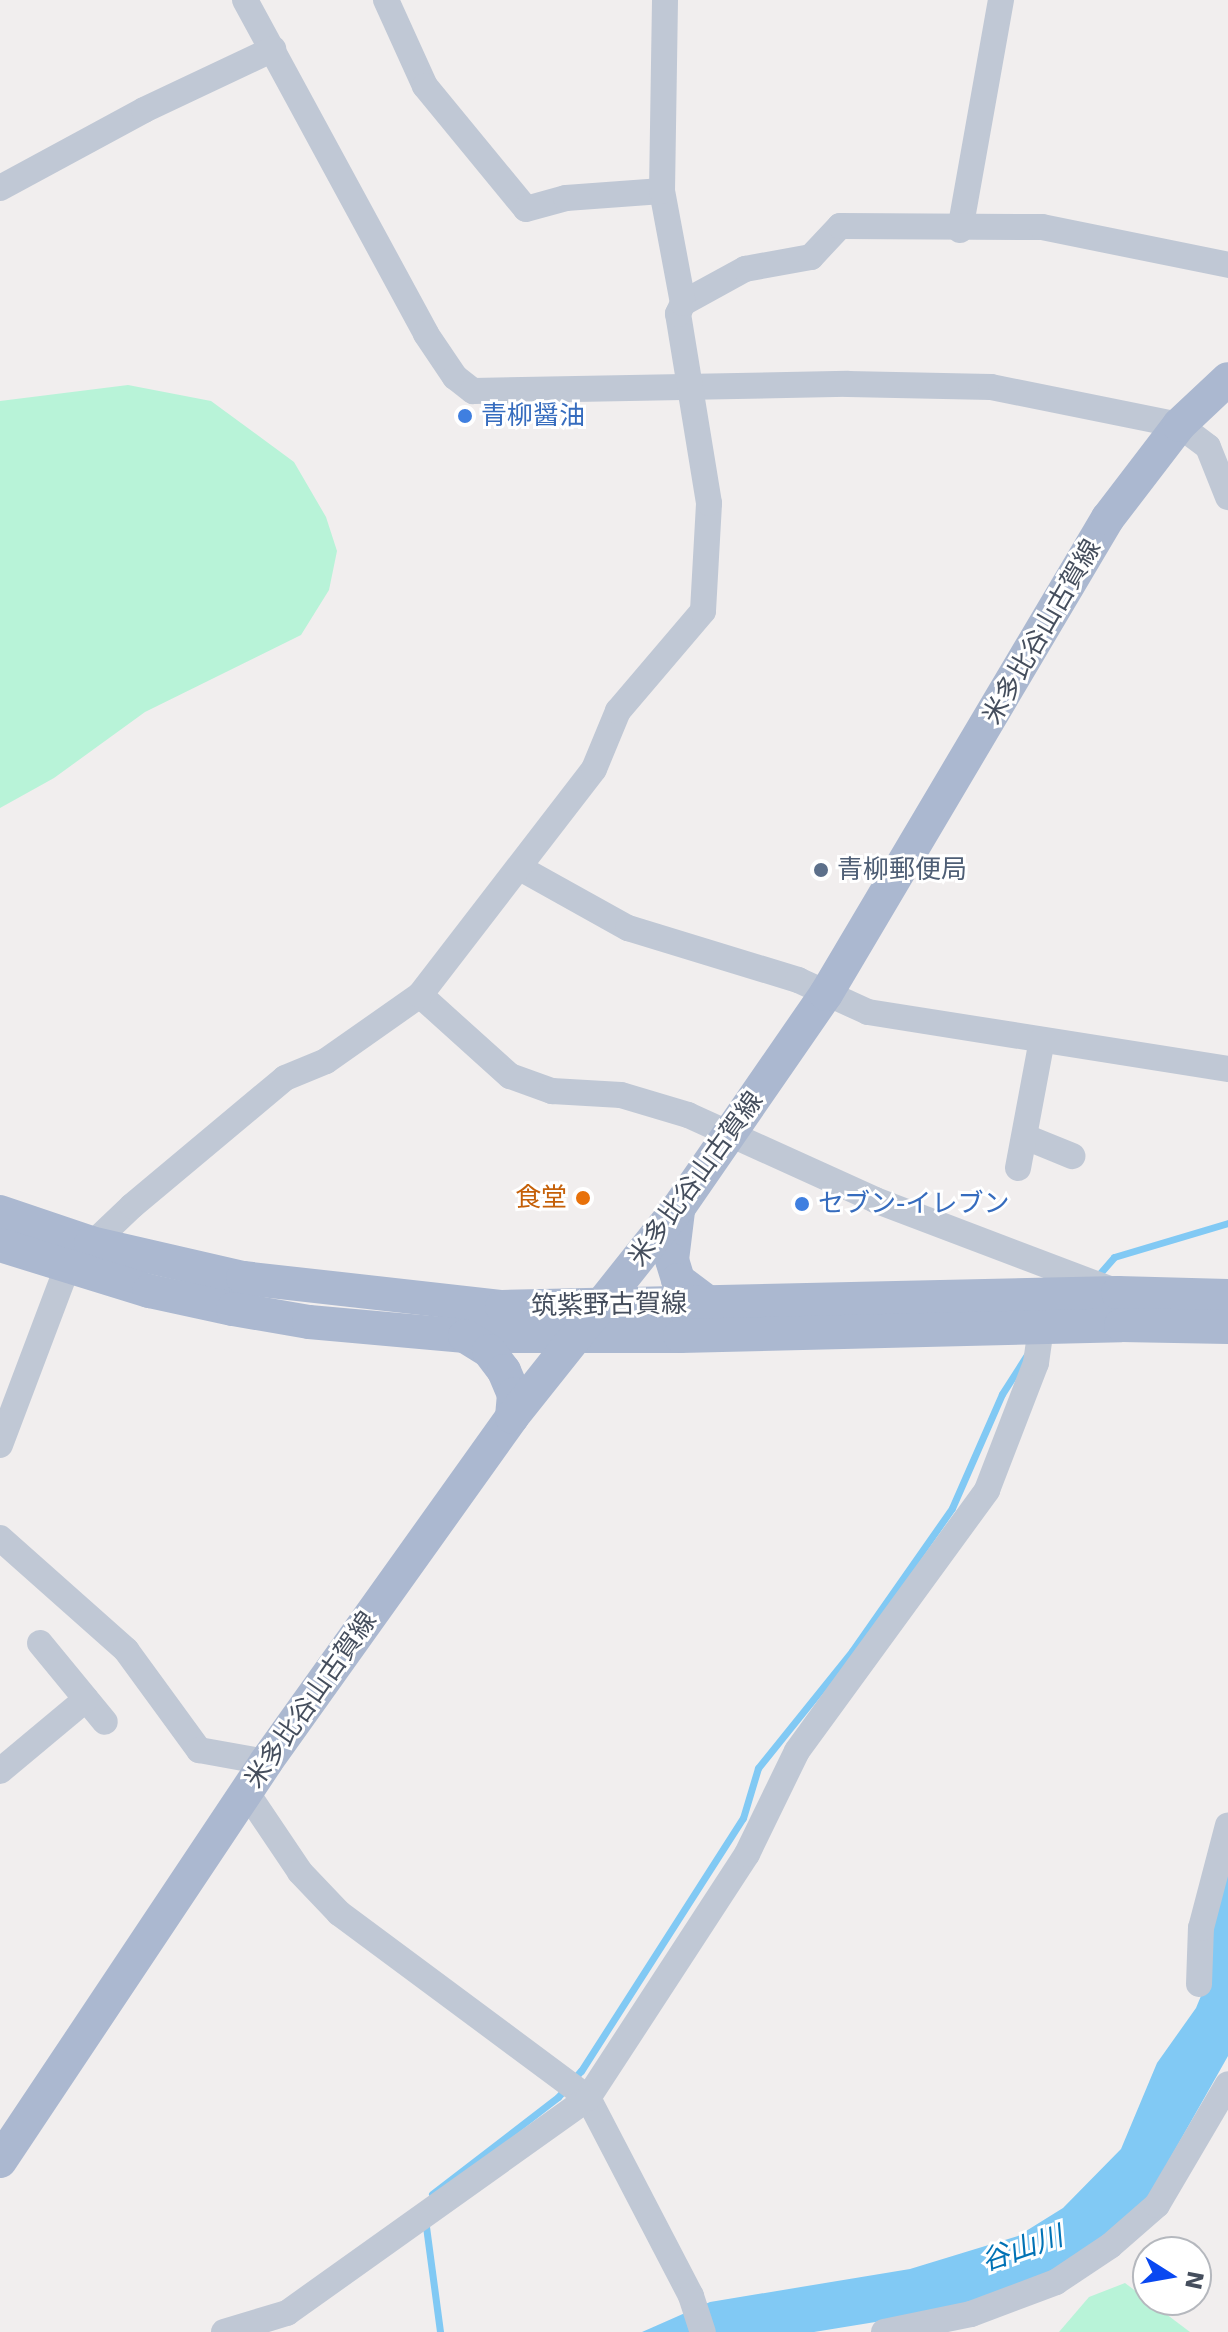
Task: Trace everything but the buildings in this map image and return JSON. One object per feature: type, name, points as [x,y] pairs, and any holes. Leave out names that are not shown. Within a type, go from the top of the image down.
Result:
[{"type":"main road","name":"米多比谷山古賀線","points":[[0,2161],[266,1762],[512,1417],[679,1207],[826,994],[1108,518],[1179,425],[1228,379]]},
{"type":"main road","points":[[679,1207],[672,1260],[678,1280],[708,1303]]},
{"type":"main road","name":"筑紫野古賀線","points":[[0,1212],[91,1243],[230,1276],[318,1289],[502,1307],[1118,1293],[1228,1296]]},
{"type":"main road","name":"筑紫野古賀線","points":[[0,1245],[149,1291],[294,1320],[465,1336],[1228,1327]]},
{"type":"main road","points":[[465,1336],[489,1351],[504,1371],[514,1394],[512,1417]]},
{"type":"street","points":[[245,0],[426,334],[455,377],[473,391],[991,387],[1179,425],[1208,447],[1228,497]]},
{"type":"street","points":[[386,0],[425,86],[526,209],[566,198],[662,191]]},
{"type":"street","points":[[0,1445],[67,1268],[91,1243],[285,1078],[326,1061],[420,995],[594,769],[618,711],[703,611],[709,503],[678,314],[683,303],[662,191],[665,0]]},
{"type":"street","points":[[960,230],[1001,0]]},
{"type":"street","points":[[0,188],[144,110],[273,49]]},
{"type":"street","points":[[683,303],[703,297],[745,269],[811,257],[840,226],[960,230],[1042,227],[1228,265]]},
{"type":"street","points":[[520,868],[628,928],[798,980],[868,1012],[1228,1069]]},
{"type":"street","points":[[420,995],[510,1076],[552,1091],[621,1095],[688,1115],[728,1137],[875,1200],[1118,1293]]},
{"type":"street","points":[[1018,1168],[1028,1138],[1042,1040]]},
{"type":"street","points":[[1028,1138],[1072,1156]]},
{"type":"street","points":[[224,2332],[287,2313],[588,2098],[747,1854],[797,1751],[987,1490],[1036,1363],[1041,1327]]},
{"type":"street","points":[[0,1538],[126,1650],[199,1750],[266,1762]]},
{"type":"street","points":[[40,1643],[105,1722]]},
{"type":"street","points":[[0,1771],[86,1699]]},
{"type":"street","points":[[247,1793],[300,1872],[339,1913],[588,2098],[691,2296],[703,2332]]},
{"type":"street","points":[[1199,1984],[1201,1928],[1228,1825]]},
{"type":"street","points":[[884,2332],[971,2314],[1056,2282],[1110,2246],[1157,2205],[1228,2084]]},
{"type":"green space","points":[[128,385],[211,401],[294,462],[326,517],[337,551],[329,590],[301,635],[145,712],[54,778],[0,808],[0,401]]},
{"type":"green space","points":[[1125,2283],[1132,2288],[1132,2316],[1169,2316],[1190,2332],[1059,2332],[1089,2297]]},
{"type":"water","name":"谷山川","points":[[1228,1850],[1228,2056],[1146,2201],[1103,2237],[1058,2268],[949,2310],[814,2332],[642,2332],[710,2302],[910,2269],[1018,2236],[1063,2208],[1121,2149],[1157,2063],[1196,2008],[1208,1979],[1206,1957]]},
{"type":"waterway","points":[[1095,1279],[1114,1257],[1228,1223]]},
{"type":"waterway","points":[[432,2194],[558,2097],[581,2071],[743,1818],[758,1768],[852,1651],[952,1508],[1002,1394],[1030,1350]]},
{"type":"waterway","points":[[425,2219],[440,2332]]},
{"type":"place","name":"青柳醤油","points":[[465,416]]},
{"type":"place","name":"青柳郵便局","points":[[821,870]]},
{"type":"place","name":"食堂","points":[[583,1198]]},
{"type":"place","name":"セブン-イレブン","points":[[802,1204]]}]
